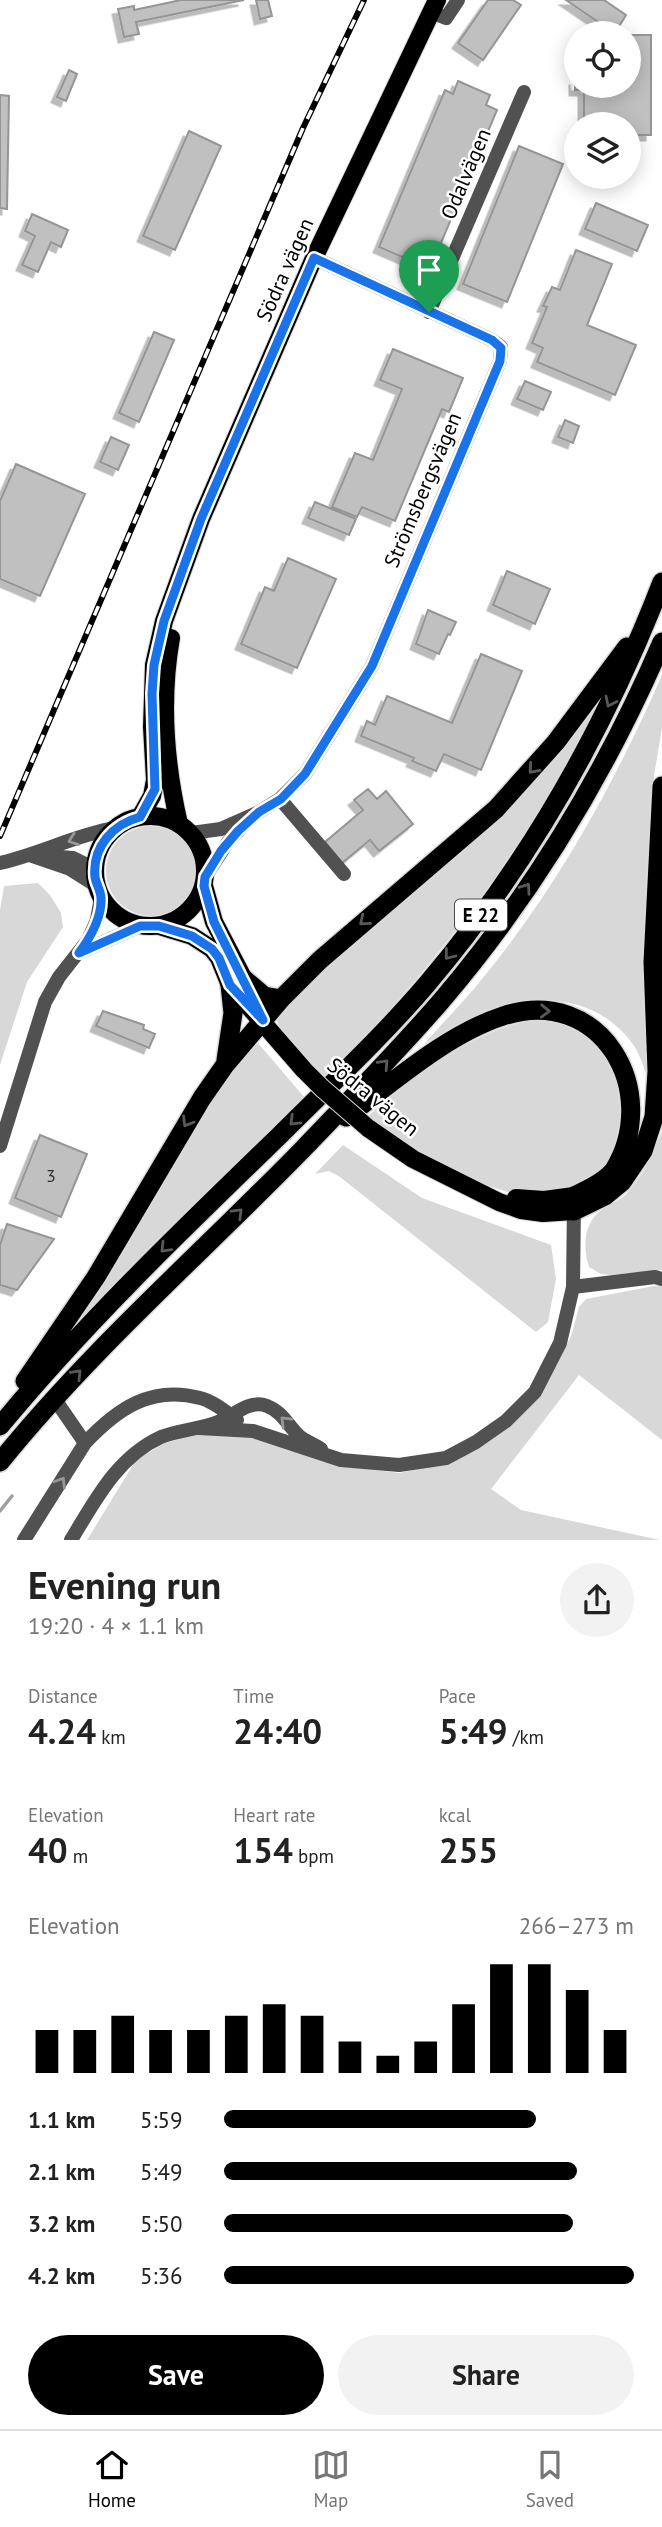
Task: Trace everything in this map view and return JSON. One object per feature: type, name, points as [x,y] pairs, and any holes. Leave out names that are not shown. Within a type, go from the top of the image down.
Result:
[{"type":"highway","name":"E 22","points":[[0,1426],[109,1306],[375,1041],[436,973],[519,862],[562,792],[601,720],[662,582]]},
{"type":"highway","points":[[0,1419],[96,1277],[202,1098],[225,1065],[281,999],[356,927],[496,808],[556,742],[648,617]]},
{"type":"highway","name":"E 22","points":[[0,1462],[54,1398],[303,1149],[425,1018],[493,935],[581,803],[644,684],[662,642]]},
{"type":"highway","points":[[574,1203],[606,1196],[622,1182],[643,1151],[654,1117],[657,1071],[653,962],[662,786]]},
{"type":"highway","points":[[225,1065],[231,1039],[237,982],[264,996],[281,999]]},
{"type":"highway","points":[[303,1149],[437,1049],[502,1016],[537,1010],[557,1011],[592,1023],[621,1048],[637,1082],[640,1100],[639,1120],[625,1157],[605,1178],[574,1203]]},
{"type":"main road","name":"Södra vägen","points":[[140,817],[152,796],[155,780],[152,727],[154,665],[164,621],[185,562],[314,258],[434,6]]},
{"type":"main road","name":"Södra vägen","points":[[185,562],[170,643],[165,690],[169,772],[185,829]]},
{"type":"main road","points":[[140,817],[160,817],[185,829],[203,854],[205,882],[190,910],[179,919],[159,926],[140,926],[117,916],[98,884],[100,847],[115,828],[140,817]]},
{"type":"main road","name":"Södra vägen","points":[[205,882],[214,922],[237,982]]},
{"type":"main road","name":"Södra vägen","points":[[159,926],[192,936],[212,949],[263,1020],[304,1070],[368,1128],[413,1159],[471,1189],[521,1210],[543,1213],[574,1203]]},
{"type":"street","points":[[434,6],[446,18],[458,0]]},
{"type":"street","name":"Odalvägen","points":[[429,312],[524,92]]},
{"type":"street","name":"Strömsbergsvägen","points":[[185,829],[221,830],[281,799],[305,774],[372,666],[500,361],[501,348],[492,340],[314,258]]},
{"type":"street","points":[[281,799],[344,874]]},
{"type":"street","name":"Strömsbergsvägen","points":[[205,882],[228,842],[259,812]]},
{"type":"street","points":[[0,863],[32,856],[73,839],[115,828]]},
{"type":"street","points":[[0,1146],[45,1002],[59,977],[94,929],[98,884],[73,858],[32,856]]},
{"type":"street","points":[[79,953],[140,926]]},
{"type":"street","points":[[199,1428],[253,1431],[341,1460],[399,1465],[446,1458],[476,1442],[506,1422],[535,1392],[560,1343],[573,1287],[574,1203]]},
{"type":"street","points":[[573,1287],[655,1277],[662,1279]]},
{"type":"street","points":[[24,1540],[85,1443],[127,1406],[160,1394],[200,1398],[253,1431]]},
{"type":"street","points":[[54,1398],[85,1443]]},
{"type":"street","points":[[71,1540],[109,1478],[132,1455],[162,1437],[232,1416],[247,1406],[268,1406],[284,1418],[300,1437],[341,1460]]},
{"type":"shaded area","points":[[662,675],[662,728],[653,782],[644,934],[649,1082],[635,1047],[618,1027],[601,1015],[565,1002],[526,1002],[506,1006],[470,1018],[424,1044],[506,949],[557,874],[603,797]]},
{"type":"shaded area","points":[[593,708],[597,710],[553,788],[525,834],[479,899],[405,992],[324,1080],[281,1031],[277,1021],[284,1003],[394,905],[469,845],[519,796]]},
{"type":"shaded area","points":[[142,826],[160,826],[176,833],[189,846],[196,862],[196,880],[189,896],[176,909],[160,916],[142,916],[126,909],[113,896],[106,880],[106,862],[113,846],[126,833]]},
{"type":"shaded area","points":[[38,883],[50,895],[61,913],[63,927],[27,982],[0,1065],[0,910],[4,886]]},
{"type":"shaded area","points":[[530,1020],[560,1020],[596,1035],[631,1093],[611,1164],[572,1190],[511,1193],[474,1181],[429,1159],[367,1117],[423,1071],[463,1046],[484,1035]]},
{"type":"shaded area","points":[[258,1043],[305,1098],[56,1350],[197,1117],[241,1058]]},
{"type":"shaded area","points":[[662,1131],[662,1270],[601,1274],[589,1267],[586,1234],[597,1213],[622,1198],[633,1186],[648,1164]]},
{"type":"shaded area","points":[[343,1145],[422,1198],[551,1245],[556,1279],[548,1322],[536,1332],[340,1177],[329,1171],[315,1174]]},
{"type":"shaded area","points":[[662,1285],[662,1440],[579,1375],[491,1489],[521,1510],[660,1540],[87,1540],[136,1460],[163,1444],[199,1433],[252,1435],[339,1465],[399,1473],[446,1463],[480,1448],[511,1426],[541,1396],[571,1336],[579,1307],[586,1299]]},
{"type":"building","points":[[181,0],[244,0],[136,22],[139,34],[124,37],[118,9],[134,6],[134,10]]},
{"type":"building","points":[[256,0],[268,0],[272,16],[260,19]]},
{"type":"building","points":[[488,0],[513,0],[521,5],[483,60],[458,43]]},
{"type":"building","points":[[566,0],[604,0],[626,15],[622,21],[597,21]]},
{"type":"building","points":[[641,35],[651,35],[651,135],[641,135],[641,112],[584,112],[584,98],[641,98]]},
{"type":"building","points":[[69,70],[77,74],[66,101],[57,97]]},
{"type":"building","points":[[458,81],[490,95],[486,105],[497,110],[430,269],[379,247],[445,90],[453,94]]},
{"type":"building","points":[[0,95],[9,96],[7,209],[0,208]]},
{"type":"building","points":[[189,131],[221,146],[175,250],[143,236]]},
{"type":"building","points":[[519,146],[563,164],[507,302],[463,284]]},
{"type":"building","points":[[596,203],[648,225],[637,251],[585,229]]},
{"type":"building","points":[[32,214],[68,230],[61,247],[51,242],[38,272],[22,265],[35,236],[25,231]]},
{"type":"building","points":[[576,250],[612,264],[587,325],[636,345],[615,395],[537,362],[543,348],[532,343],[547,307],[543,306],[552,287],[560,290]]},
{"type":"building","points":[[154,332],[174,340],[139,422],[119,413]]},
{"type":"building","points":[[393,349],[463,378],[449,412],[442,409],[395,521],[362,507],[357,517],[332,507],[355,453],[373,460],[402,389],[380,380]]},
{"type":"building","points":[[525,381],[551,392],[543,410],[517,399]]},
{"type":"building","points":[[565,420],[579,426],[573,443],[558,437]]},
{"type":"building","points":[[111,437],[129,445],[118,470],[100,462]]},
{"type":"building","points":[[16,464],[85,494],[40,596],[0,579],[0,501]]},
{"type":"building","points":[[315,502],[356,519],[349,535],[308,518]]},
{"type":"building","points":[[288,558],[336,579],[297,668],[241,644],[265,587],[274,591]]},
{"type":"building","points":[[507,571],[550,589],[535,624],[493,605]]},
{"type":"building","points":[[428,610],[456,622],[439,654],[416,644]]},
{"type":"building","points":[[481,654],[522,671],[481,770],[444,754],[436,771],[412,761],[414,758],[361,736],[367,721],[375,725],[387,696],[452,723]]},
{"type":"building","points":[[368,789],[377,799],[386,791],[413,824],[379,851],[370,840],[342,863],[325,842],[363,810],[354,800]]},
{"type":"building","points":[[103,1011],[144,1025],[143,1029],[155,1034],[149,1048],[96,1026]]},
{"type":"building","points":[[40,1135],[87,1154],[61,1217],[15,1198]]},
{"type":"building","points":[[7,1224],[54,1239],[17,1290],[0,1285],[0,1245]]},
{"type":"waterway","points":[[0,1511],[12,1496]]},
{"type":"railway","points":[[0,836],[303,128],[364,0]]},
{"type":"route","points":[[314,258],[429,312],[492,340],[501,348],[500,361],[372,666],[305,774],[281,799],[259,812],[238,831],[221,851],[205,877],[204,886],[214,922],[263,1020],[230,985],[219,958],[212,949],[192,936],[159,926],[140,926],[79,953],[97,920],[101,897],[95,880],[95,869],[100,847],[115,828],[140,817],[155,789],[152,694],[154,665],[164,621],[201,519],[314,258]]}]
